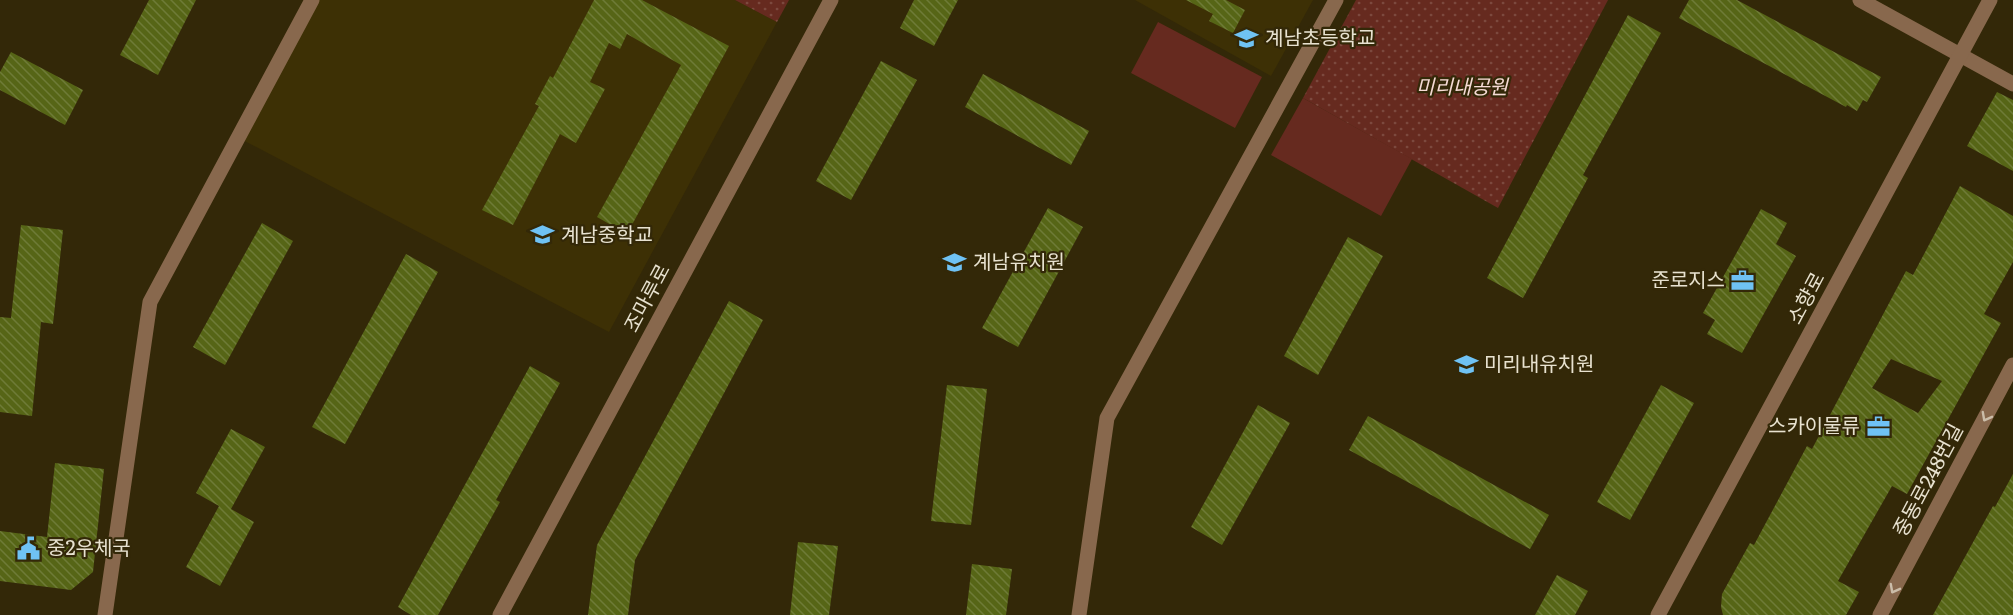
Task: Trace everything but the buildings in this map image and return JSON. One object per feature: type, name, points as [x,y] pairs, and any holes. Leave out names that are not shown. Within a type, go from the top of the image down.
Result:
[{"type":"street","points":[[105,615],[150,302],[312,0]]},
{"type":"street","name":"조마루로","points":[[500,615],[831,0]]},
{"type":"street","points":[[1079,615],[1107,418],[1336,0]]},
{"type":"street","points":[[1860,0],[2013,84]]},
{"type":"street","name":"소향로","points":[[1658,615],[1990,0]]},
{"type":"street","name":"중동로248번길","points":[[1880,615],[2013,365]]},
{"type":"shaded area","name":"계남중학교","points":[[312,0],[735,0],[777,22],[609,332],[239,138]]},
{"type":"shaded area","name":"계남초등학교","points":[[1135,0],[1313,0],[1271,76]]},
{"type":"green space","points":[[735,0],[789,0],[777,22]]},
{"type":"green space","name":"미리내공원","points":[[1356,0],[1608,0],[1498,208],[1303,98]]},
{"type":"green space","points":[[1158,22],[1262,77],[1235,128],[1131,73]]},
{"type":"green space","points":[[1303,98],[1412,159],[1381,216],[1271,155]]},
{"type":"place","name":"계남초등학교","points":[[1247,38]]},
{"type":"place","name":"계남중학교","points":[[543,235]]},
{"type":"place","name":"계남유치원","points":[[955,262]]},
{"type":"place","name":"준로지스","points":[[1743,280]]},
{"type":"place","name":"미리내유치원","points":[[1466,364]]},
{"type":"place","name":"스카이물류","points":[[1878,426]]},
{"type":"place","name":"중2우체국","points":[[29,548]]}]
